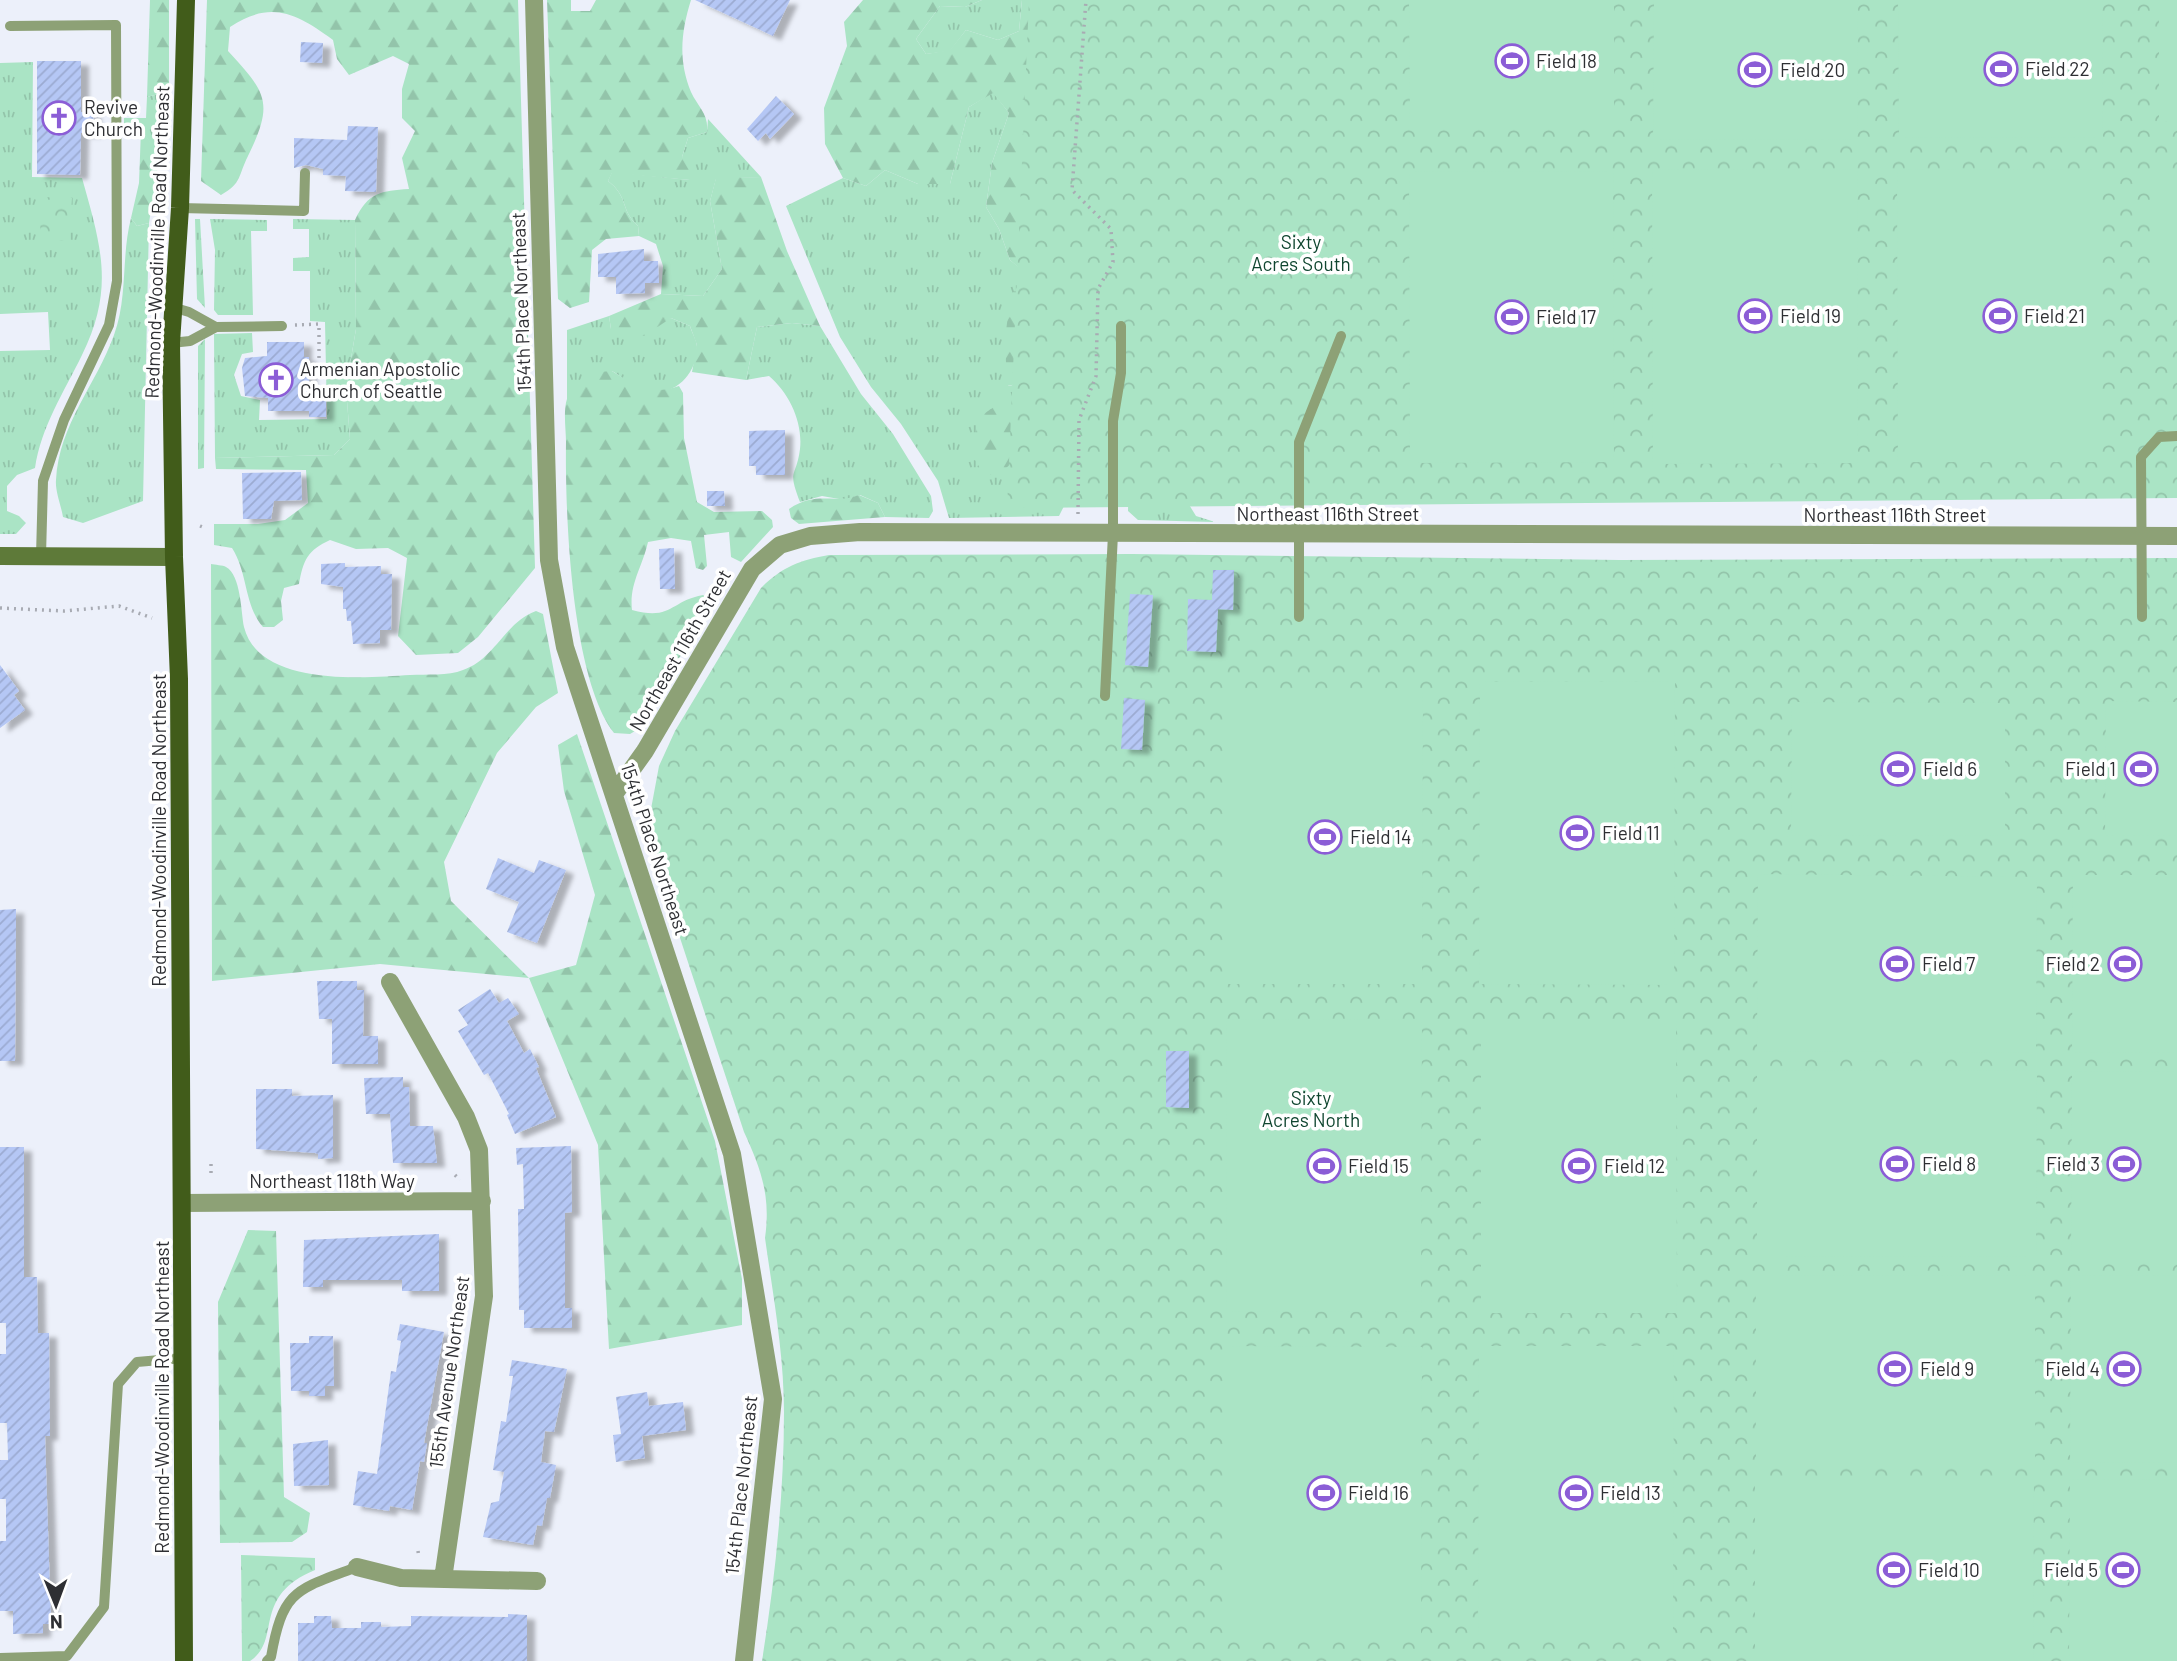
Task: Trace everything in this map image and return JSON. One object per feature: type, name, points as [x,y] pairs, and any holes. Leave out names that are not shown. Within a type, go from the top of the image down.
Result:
[{"type":"main road","name":"Redmond-Woodinville Road Northeast","points":[[184,1661],[179,693],[174,557],[172,307],[180,208],[186,0]]},
{"type":"street","name":"154th Place Northeast","points":[[534,0],[549,560],[565,647],[732,1154],[773,1399],[744,1661]]},
{"type":"street","name":"Northeast 116th Street","points":[[615,793],[645,751],[752,569],[780,545],[810,536],[860,532],[2177,536]]},
{"type":"street","points":[[0,556],[174,557]]},
{"type":"street","name":"155th Avenue Northeast","points":[[390,982],[466,1117],[479,1150],[484,1296],[443,1579]]},
{"type":"street","name":"Northeast 118th Way","points":[[182,1203],[482,1201]]},
{"type":"street","points":[[358,1567],[401,1578],[537,1581]]},
{"type":"lane","points":[[10,26],[116,25],[117,281],[109,325],[64,420],[43,481],[41,556]]},
{"type":"lane","points":[[180,208],[304,211],[305,173]]},
{"type":"lane","points":[[172,307],[190,312],[216,327]]},
{"type":"lane","points":[[172,343],[190,341],[216,327],[282,326]]},
{"type":"lane","points":[[1105,696],[1113,534],[1113,421],[1121,373],[1121,326]]},
{"type":"lane","points":[[1299,617],[1299,442],[1341,336]]},
{"type":"lane","points":[[2142,617],[2141,457],[2159,436],[2177,436]]},
{"type":"lane","points":[[0,1658],[67,1656],[104,1607],[118,1384],[137,1362],[183,1358]]},
{"type":"lane","points":[[267,1661],[271,1657],[277,1622],[285,1604],[300,1589],[358,1567]]},
{"type":"path","points":[[1078,533],[1079,420],[1096,376],[1098,289],[1113,262],[1111,229],[1072,190],[1086,0]]},
{"type":"path","points":[[282,326],[319,324],[319,374],[309,375]]},
{"type":"path","points":[[0,608],[34,612],[86,611],[119,606],[152,618]]},
{"type":"path","points":[[211,1164],[211,1173]]},
{"type":"path","points":[[455,1175],[460,1180]]},
{"type":"path","points":[[418,1551],[418,1558]]},
{"type":"green space","points":[[150,0],[169,0],[169,83],[159,94],[147,97]]},
{"type":"green space","points":[[207,0],[518,0],[535,568],[478,637],[458,653],[416,655],[398,636],[407,558],[388,548],[356,549],[330,540],[316,548],[302,568],[299,584],[284,588],[281,601],[283,620],[274,627],[263,627],[252,609],[241,568],[232,548],[214,545],[214,524],[258,524],[285,520],[308,503],[306,470],[216,469],[215,458],[334,455],[350,439],[346,388],[356,329],[355,220],[370,198],[383,192],[409,189],[402,158],[415,131],[402,118],[402,89],[409,64],[393,56],[349,75],[337,59],[333,40],[320,31],[283,13],[258,14],[230,27],[228,51],[258,89],[263,111],[256,138],[239,179],[221,195],[201,181]]},
{"type":"green space","points":[[547,0],[571,0],[571,11],[590,11],[596,0],[691,0],[683,35],[684,69],[691,92],[705,115],[707,126],[707,132],[688,138],[682,157],[696,169],[690,180],[612,173],[608,181],[619,193],[632,220],[638,226],[639,236],[606,239],[592,250],[589,302],[570,308],[558,299]]},
{"type":"green space","points":[[863,0],[982,0],[965,7],[940,6],[916,39],[926,54],[950,50],[966,30],[998,40],[1019,31],[1022,0],[1075,0],[1051,377],[1007,386],[1005,340],[1010,298],[1026,274],[1010,260],[999,229],[986,207],[992,163],[1009,113],[993,93],[969,107],[950,184],[918,184],[885,170],[866,186],[843,178],[825,144],[824,108],[847,46],[844,22]]},
{"type":"green space","points":[[982,0],[1022,0],[1019,31],[998,40],[966,30],[950,51],[926,54],[916,39],[940,6],[965,7]]},
{"type":"green space","name":"Sixty Acres South","points":[[1029,0],[2177,0],[2177,498],[1007,508]]},
{"type":"green space","name":"Field 18","points":[[1409,0],[1614,0],[1614,122],[1410,122]]},
{"type":"green space","name":"Field 20","points":[[1654,0],[1858,0],[1857,140],[1653,139]]},
{"type":"green space","name":"Field 22","points":[[1898,0],[2102,0],[2103,137],[1899,138]]},
{"type":"green space","points":[[2159,0],[2177,0],[2177,121],[2159,121]]},
{"type":"green space","points":[[33,62],[32,177],[82,178],[99,246],[102,287],[92,331],[42,438],[35,468],[17,475],[7,486],[7,511],[19,516],[26,523],[16,534],[0,534],[0,351],[50,350],[48,312],[0,314],[0,63]]},
{"type":"green space","points":[[169,83],[161,145],[151,144],[141,129],[124,128],[124,118],[146,118],[147,97],[159,94]]},
{"type":"green space","points":[[993,92],[1009,113],[992,163],[986,207],[999,229],[1010,260],[1027,274],[1008,386],[1051,377],[1067,500],[1059,516],[949,518],[938,481],[901,424],[871,387],[840,337],[786,206],[843,178],[866,186],[885,170],[918,184],[950,184],[969,107]]},
{"type":"green space","points":[[708,119],[761,177],[716,179],[710,201],[722,269],[703,296],[661,294],[663,266],[656,244],[639,236],[638,226],[632,220],[615,187],[608,181],[612,172],[690,180],[682,157],[688,138],[707,132]]},
{"type":"green space","points":[[141,129],[151,143],[161,145],[149,223],[137,226],[131,218],[139,183]]},
{"type":"green space","name":"Field 19","points":[[1857,169],[1858,463],[1653,464],[1652,170]]},
{"type":"green space","name":"Field 21","points":[[2102,169],[2102,462],[1898,462],[1897,170]]},
{"type":"green space","name":"Field 17","points":[[1613,171],[1614,462],[1410,463],[1409,172]]},
{"type":"green space","points":[[2152,173],[2177,173],[2177,303],[2152,303]]},
{"type":"green space","points":[[761,177],[787,251],[820,326],[792,323],[757,327],[746,380],[692,372],[697,345],[690,326],[671,318],[644,336],[611,329],[609,316],[661,294],[703,296],[722,269],[710,201],[716,178]]},
{"type":"green space","points":[[41,197],[72,198],[69,241],[40,239]]},
{"type":"green space","points":[[131,218],[137,226],[149,223],[143,501],[83,523],[63,517],[56,484],[59,460],[71,423],[114,335],[121,306]]},
{"type":"green space","points":[[195,219],[200,219],[205,308],[197,299]]},
{"type":"green space","points":[[210,219],[267,220],[267,231],[251,231],[253,315],[218,315],[214,310],[215,250]]},
{"type":"green space","points":[[293,219],[355,220],[356,329],[346,388],[350,439],[334,455],[215,458],[214,334],[252,333],[253,352],[242,354],[234,375],[241,396],[260,400],[259,420],[327,419],[325,322],[310,321],[310,271],[293,271],[293,258],[309,257],[309,229],[293,229]]},
{"type":"green space","points":[[609,316],[611,329],[671,318],[690,326],[697,347],[696,358],[687,377],[671,389],[651,392],[637,388],[612,371],[567,401],[567,330]]},
{"type":"green space","points":[[792,323],[820,326],[861,394],[893,434],[931,496],[933,511],[929,518],[885,517],[878,503],[860,495],[845,500],[822,496],[800,502],[793,478],[800,439],[793,409],[783,391],[769,376],[746,380],[757,327]]},
{"type":"green space","points":[[205,339],[204,468],[198,469],[198,346]]},
{"type":"green space","points":[[612,371],[652,390],[679,386],[683,393],[684,438],[697,502],[714,512],[762,511],[772,520],[773,527],[741,562],[731,557],[729,532],[704,535],[707,566],[703,570],[696,568],[691,541],[671,538],[648,542],[634,584],[632,610],[645,613],[663,612],[703,595],[708,598],[708,607],[640,728],[630,734],[614,733],[600,707],[588,674],[569,551],[565,415],[567,399],[585,373]]},
{"type":"green space","points":[[997,405],[1020,422],[1019,457],[999,474],[984,475],[971,453],[979,417]]},
{"type":"green space","points":[[1130,409],[1196,516],[1215,522],[1138,520],[1128,511]]},
{"type":"green space","points":[[859,495],[878,503],[885,517],[799,524],[791,518],[789,509],[799,503]]},
{"type":"green space","name":"Sixty Acres North","points":[[1132,554],[1620,560],[2177,558],[2177,1661],[762,1661],[778,1537],[784,1412],[780,1346],[765,1238],[767,1209],[760,1171],[744,1132],[652,853],[651,809],[659,766],[675,731],[761,588],[792,566],[829,555]]},
{"type":"green space","points":[[211,564],[226,567],[235,578],[244,627],[254,646],[270,660],[315,675],[367,677],[457,672],[484,658],[525,616],[536,611],[543,614],[558,693],[536,707],[497,753],[444,862],[451,901],[529,978],[380,964],[212,981]]},
{"type":"green space","name":"Field 11","points":[[1675,681],[1674,985],[1479,984],[1480,682]]},
{"type":"green space","name":"Field 14","points":[[1227,691],[1423,691],[1422,984],[1227,984]]},
{"type":"green space","name":"Field 1","points":[[2106,701],[2177,702],[2177,836],[2105,835]]},
{"type":"green space","name":"Field 6","points":[[1792,702],[2005,703],[2005,836],[1791,835]]},
{"type":"green space","points":[[577,734],[715,1141],[742,1279],[742,1325],[609,1349],[598,1145],[529,978],[576,965],[595,895],[564,791],[558,745]]},
{"type":"green space","name":"Field 7","points":[[1758,874],[2037,877],[2036,1053],[1757,1051]]},
{"type":"green space","name":"Field 2","points":[[2073,875],[2177,875],[2177,1053],[2072,1052]]},
{"type":"green space","name":"Field 15","points":[[1226,1019],[1422,1020],[1421,1312],[1227,1311]]},
{"type":"green space","name":"Field 12","points":[[1481,1019],[1676,1019],[1677,1313],[1481,1313]]},
{"type":"green space","name":"Field 8","points":[[1757,1070],[2037,1071],[2036,1257],[1757,1256]]},
{"type":"green space","name":"Field 3","points":[[2072,1071],[2177,1072],[2177,1257],[2071,1257]]},
{"type":"green space","points":[[248,1230],[276,1231],[284,1497],[310,1513],[307,1532],[292,1542],[220,1543],[218,1302]]},
{"type":"green space","name":"Field 9","points":[[1756,1275],[2035,1276],[2035,1462],[1756,1462]]},
{"type":"green space","name":"Field 4","points":[[2071,1275],[2177,1276],[2177,1463],[2070,1462]]},
{"type":"green space","name":"Field 16","points":[[1226,1346],[1422,1347],[1421,1639],[1226,1639]]},
{"type":"green space","name":"Field 13","points":[[1479,1346],[1674,1346],[1673,1640],[1478,1640]]},
{"type":"green space","name":"Field 10","points":[[1755,1478],[2034,1478],[2033,1661],[1755,1661]]},
{"type":"green space","name":"Field 5","points":[[2070,1479],[2177,1480],[2177,1661],[2069,1661]]},
{"type":"green space","points":[[241,1555],[315,1558],[315,1570],[295,1581],[282,1593],[270,1618],[265,1642],[260,1652],[250,1661],[242,1661]]},
{"type":"building","points":[[695,0],[790,0],[773,36]]},
{"type":"building","points":[[301,42],[323,43],[322,63],[300,62]]},
{"type":"building","name":"Revive Church","points":[[37,61],[81,61],[81,112],[93,112],[94,133],[81,133],[80,175],[37,174]]},
{"type":"building","points":[[776,96],[794,114],[770,139],[766,133],[758,141],[747,129]]},
{"type":"building","points":[[348,126],[378,127],[376,192],[345,191],[346,176],[323,175],[323,169],[306,165],[294,168],[294,138],[347,140]]},
{"type":"building","points":[[644,249],[644,261],[658,261],[659,283],[645,283],[645,293],[616,294],[616,277],[598,277],[598,254]]},
{"type":"building","name":"Armenian Apostolic Church of Seattle","points":[[267,342],[304,342],[304,357],[309,357],[309,395],[326,394],[326,417],[309,417],[309,411],[268,411],[268,398],[245,396],[242,368],[245,358],[267,356]]},
{"type":"building","points":[[785,430],[785,475],[756,475],[756,466],[749,466],[749,431]]},
{"type":"building","points":[[301,472],[302,500],[274,501],[271,519],[243,519],[242,473]]},
{"type":"building","points":[[707,491],[724,491],[725,506],[707,506]]},
{"type":"building","points":[[674,548],[675,589],[660,589],[659,549]]},
{"type":"building","points":[[345,563],[345,567],[381,566],[381,574],[392,574],[391,630],[380,630],[380,643],[353,644],[351,621],[347,621],[346,609],[343,609],[343,587],[321,584],[321,564]]},
{"type":"building","points":[[1213,570],[1234,570],[1233,610],[1218,609],[1216,652],[1187,651],[1188,599],[1212,600]]},
{"type":"building","points":[[1130,594],[1153,595],[1148,667],[1125,665]]},
{"type":"building","points":[[0,665],[19,691],[14,695],[25,710],[0,728]]},
{"type":"building","points":[[1124,698],[1145,700],[1142,750],[1121,749]]},
{"type":"building","points":[[498,858],[534,873],[539,860],[566,870],[537,943],[507,932],[519,902],[486,889]]},
{"type":"building","points":[[16,909],[15,1061],[0,1061],[0,910]]},
{"type":"building","points":[[317,981],[357,981],[357,990],[364,990],[363,1036],[378,1036],[378,1064],[332,1064],[332,1019],[319,1019]]},
{"type":"building","points":[[490,989],[499,1003],[508,998],[519,1014],[507,1021],[524,1053],[530,1049],[556,1117],[515,1134],[507,1115],[509,1114],[488,1073],[484,1075],[458,1031],[468,1025],[458,1010]]},
{"type":"building","points":[[1166,1051],[1189,1051],[1189,1108],[1166,1107]]},
{"type":"building","points":[[403,1077],[403,1087],[409,1087],[410,1126],[433,1126],[437,1163],[393,1163],[390,1114],[366,1114],[364,1078]]},
{"type":"building","points":[[256,1089],[292,1089],[292,1096],[333,1095],[333,1158],[318,1159],[318,1154],[315,1153],[256,1149]]},
{"type":"building","points":[[571,1146],[572,1212],[565,1213],[565,1308],[572,1308],[572,1328],[524,1328],[524,1310],[519,1310],[518,1209],[524,1209],[523,1164],[517,1165],[516,1148]]},
{"type":"building","points":[[0,1147],[24,1147],[24,1277],[37,1277],[38,1333],[49,1333],[50,1436],[45,1436],[51,1624],[43,1624],[43,1633],[13,1634],[13,1611],[0,1611],[0,1541],[6,1541],[6,1499],[0,1499],[0,1460],[8,1460],[7,1423],[0,1423],[0,1354],[6,1354],[6,1323],[0,1323]]},
{"type":"building","points":[[439,1234],[439,1291],[402,1291],[402,1280],[323,1280],[323,1287],[303,1287],[304,1240]]},
{"type":"building","points":[[400,1324],[444,1332],[424,1443],[427,1443],[424,1462],[420,1461],[412,1510],[390,1506],[389,1511],[353,1505],[358,1471],[377,1474],[391,1371],[396,1372],[401,1341],[397,1340]]},
{"type":"building","points":[[309,1336],[333,1336],[334,1386],[325,1386],[325,1396],[309,1396],[309,1391],[291,1391],[290,1343],[309,1343]]},
{"type":"building","points":[[512,1360],[567,1369],[554,1432],[545,1431],[541,1462],[556,1465],[542,1526],[537,1525],[533,1545],[483,1537],[491,1503],[499,1501],[504,1472],[493,1470],[501,1421],[506,1422],[513,1376],[509,1376]]},
{"type":"building","points":[[647,1392],[649,1406],[683,1402],[686,1430],[642,1436],[645,1458],[616,1462],[613,1435],[621,1434],[616,1397]]},
{"type":"building","points":[[328,1440],[329,1485],[294,1486],[293,1444]]},
{"type":"building","points":[[508,1614],[527,1615],[527,1661],[298,1661],[298,1623],[314,1623],[314,1616],[331,1616],[332,1628],[361,1628],[361,1622],[381,1622],[381,1627],[411,1626],[411,1616],[508,1617]]},
{"type":"place","name":"Field 18","points":[[1512,61]]},
{"type":"place","name":"Field 22","points":[[2001,69]]},
{"type":"place","name":"Field 20","points":[[1755,70]]},
{"type":"place","name":"Revive Church","points":[[59,118]]},
{"type":"place","name":"Field 19","points":[[1755,316]]},
{"type":"place","name":"Field 21","points":[[2000,316]]},
{"type":"place","name":"Field 17","points":[[1512,317]]},
{"type":"place","name":"Armenian Apostolic Church of Seattle","points":[[276,380]]},
{"type":"place","name":"Field 6","points":[[1898,769]]},
{"type":"place","name":"Field 1","points":[[2141,769]]},
{"type":"place","name":"Field 11","points":[[1577,833]]},
{"type":"place","name":"Field 14","points":[[1325,837]]},
{"type":"place","name":"Field 7","points":[[1897,964]]},
{"type":"place","name":"Field 2","points":[[2125,964]]},
{"type":"place","name":"Field 8","points":[[1897,1164]]},
{"type":"place","name":"Field 3","points":[[2124,1164]]},
{"type":"place","name":"Field 15","points":[[1324,1166]]},
{"type":"place","name":"Field 12","points":[[1579,1166]]},
{"type":"place","name":"Field 9","points":[[1895,1369]]},
{"type":"place","name":"Field 4","points":[[2124,1369]]},
{"type":"place","name":"Field 16","points":[[1324,1493]]},
{"type":"place","name":"Field 13","points":[[1576,1493]]},
{"type":"place","name":"Field 10","points":[[1894,1570]]},
{"type":"place","name":"Field 5","points":[[2123,1570]]}]
